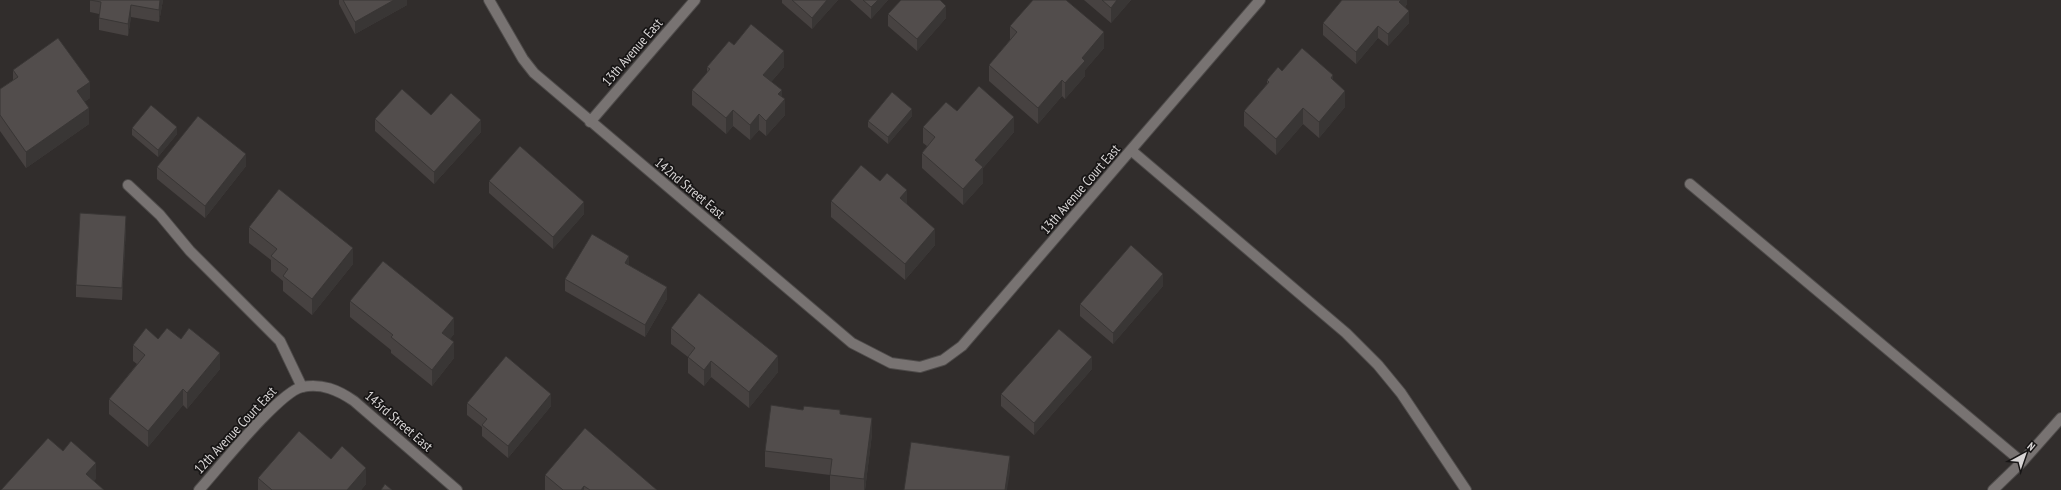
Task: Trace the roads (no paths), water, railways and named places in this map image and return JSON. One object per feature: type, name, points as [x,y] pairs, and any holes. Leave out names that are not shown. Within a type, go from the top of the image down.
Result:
[{"type":"street","name":"142nd Street East","points":[[489,0],[523,59],[534,73],[590,122],[852,342],[891,363],[903,366]]},
{"type":"street","name":"13th Avenue East","points":[[590,122],[695,0]]},
{"type":"street","name":"13th Avenue Court East","points":[[903,366],[920,367],[944,360],[962,346],[1132,151],[1260,0]]},
{"type":"street","points":[[1132,151],[1346,333],[1378,365],[1401,393],[1466,490]]},
{"type":"street","points":[[1690,184],[2022,462]]},
{"type":"street","points":[[128,185],[160,215],[190,251],[280,340],[302,387]]},
{"type":"street","name":"12th Avenue Court East","points":[[200,490],[250,431],[290,392],[302,387],[316,386]]},
{"type":"street","name":"143rd Street East","points":[[316,386],[335,390],[354,401],[457,490]]},
{"type":"street","points":[[1993,490],[2022,462],[2061,418]]}]
